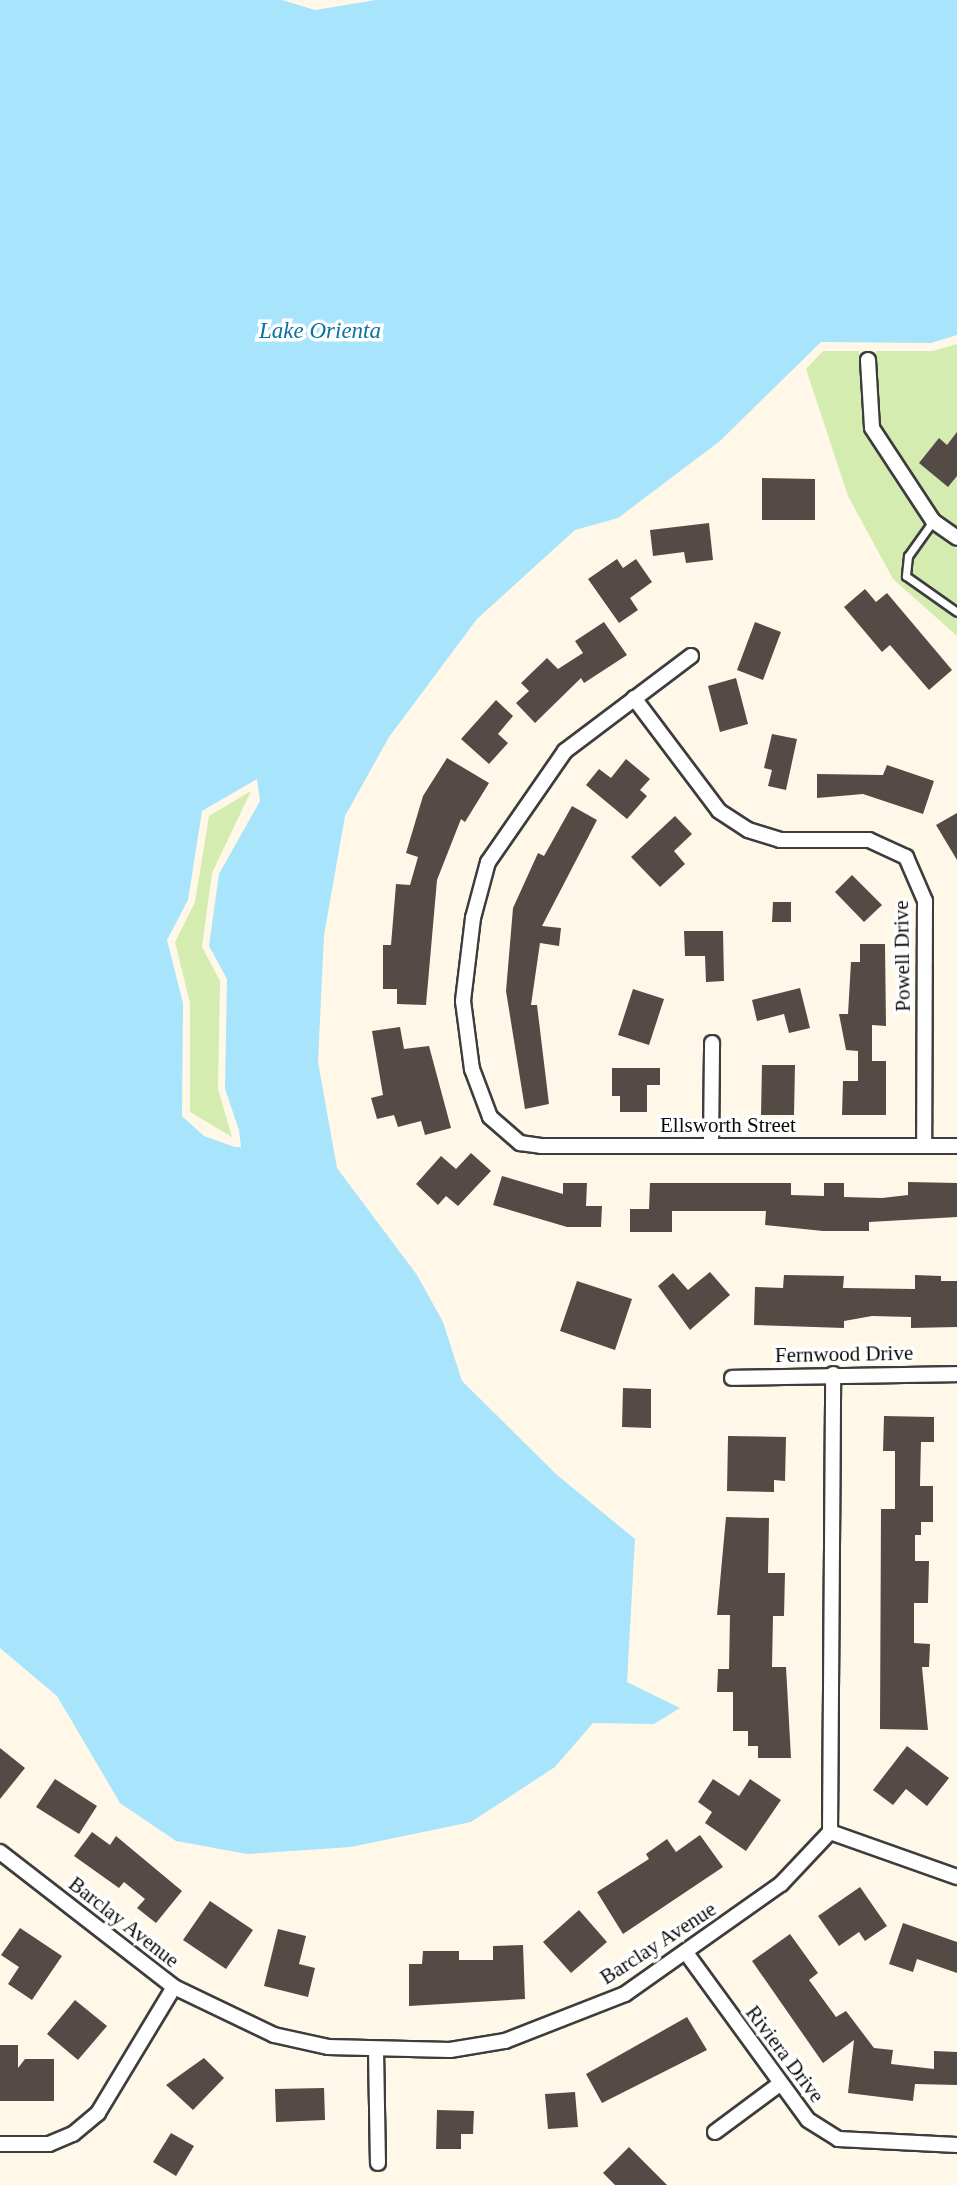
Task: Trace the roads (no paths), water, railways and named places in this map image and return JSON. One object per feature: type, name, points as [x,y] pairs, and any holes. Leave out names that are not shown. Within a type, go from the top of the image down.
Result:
[{"type":"street","points":[[868,360],[872,428],[933,521],[956,536]]},
{"type":"street","points":[[634,698],[691,656]]},
{"type":"street","name":"Ellsworth Street","points":[[634,698],[565,751],[488,862],[472,918],[463,1001],[472,1069],[502,1132],[541,1146],[957,1146]]},
{"type":"street","name":"Powell Drive","points":[[634,698],[719,811],[748,831],[780,841],[869,840],[906,857],[925,901],[924,1146]]},
{"type":"street","points":[[711,1145],[712,1043]]},
{"type":"street","points":[[833,1374],[830,1832],[957,1877]]},
{"type":"street","name":"Fernwood Drive","points":[[732,1378],[833,1374],[957,1374]]},
{"type":"street","name":"Barclay Avenue","points":[[0,1852],[174,1987],[274,2035],[376,2050],[505,2041],[625,1994],[687,1954],[781,1884],[830,1832]]},
{"type":"street","name":"Riviera Drive","points":[[687,1954],[777,2085],[808,2120],[838,2139],[957,2145]]},
{"type":"street","points":[[0,2144],[49,2144],[73,2134],[98,2113],[174,1987]]},
{"type":"street","points":[[376,2050],[378,2163]]},
{"type":"street","points":[[715,2132],[777,2085]]},
{"type":"lane","points":[[933,521],[908,556],[906,576],[957,612]]},
{"type":"water","name":"Lake Orienta","points":[[0,0],[282,0],[315,10],[376,0],[957,0],[957,335],[931,343],[821,342],[720,441],[618,518],[575,530],[477,619],[389,737],[345,816],[324,935],[318,1062],[337,1168],[417,1275],[443,1322],[462,1381],[557,1475],[635,1539],[627,1682],[680,1708],[654,1724],[593,1723],[555,1767],[471,1822],[351,1847],[247,1854],[176,1841],[120,1803],[57,1696],[0,1648]],"holes":[[[257,779],[260,801],[219,874],[209,946],[227,979],[225,1089],[239,1130],[241,1147],[235,1147],[204,1136],[182,1116],[183,1003],[167,940],[188,900],[202,811]]]}]
